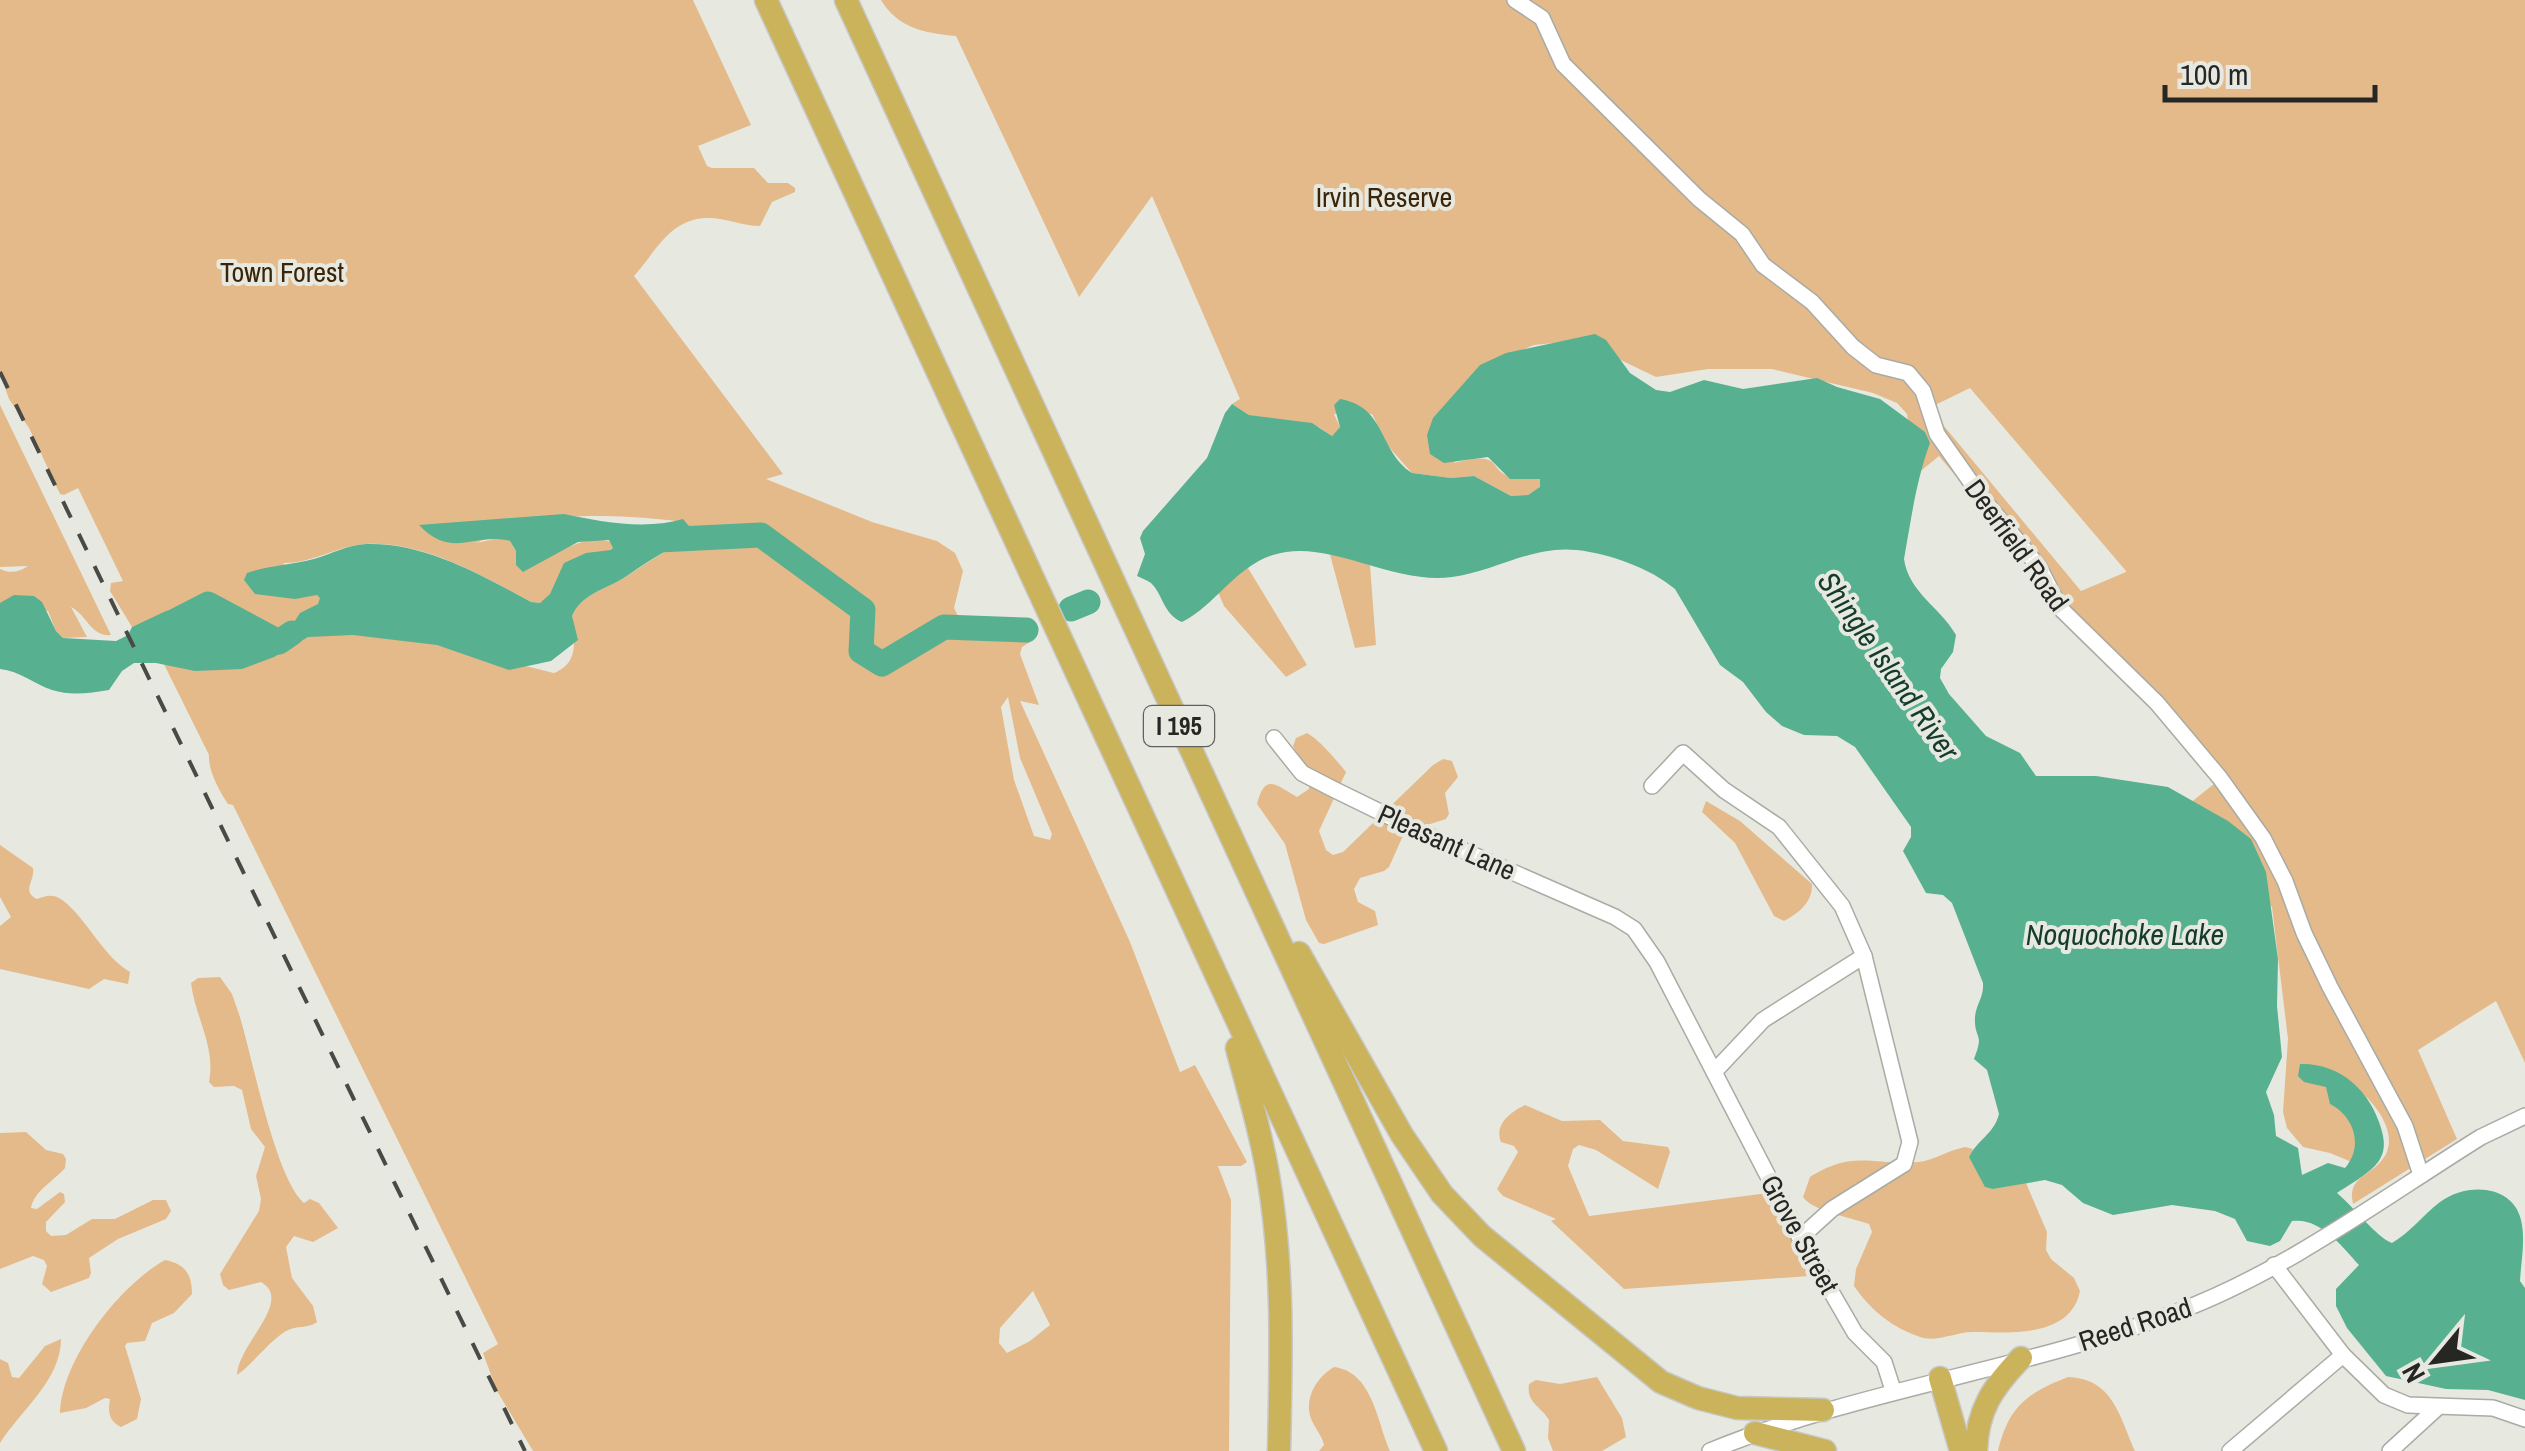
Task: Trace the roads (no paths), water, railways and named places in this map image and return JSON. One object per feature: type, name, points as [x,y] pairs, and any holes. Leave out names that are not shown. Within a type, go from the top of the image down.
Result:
[{"type":"highway","name":"I 195","points":[[766,0],[1436,1451]]},
{"type":"highway","name":"I 195","points":[[846,0],[1514,1451]]},
{"type":"highway","points":[[1240,858],[1402,1135],[1442,1194],[1468,1224],[1661,1382],[1698,1398],[1737,1408],[1823,1410]]},
{"type":"highway","points":[[1218,982],[1257,1122],[1272,1202],[1281,1305],[1279,1451]]},
{"type":"highway","points":[[1976,1451],[1978,1423],[1986,1400],[2021,1358]]},
{"type":"highway","points":[[1940,1378],[1960,1451]]},
{"type":"highway","points":[[1755,1432],[1824,1451]]},
{"type":"street","name":"Deerfield Road","points":[[1515,0],[1542,18],[1563,64],[1698,200],[1742,234],[1764,264],[1812,302],[1853,347],[1876,365],[1908,373],[1923,391],[1937,434],[1982,498],[2039,567],[2060,608],[2175,724],[2263,838],[2286,881],[2330,987],[2406,1126],[2421,1174]]},
{"type":"street","name":"Pleasant Lane","points":[[1274,738],[1302,773],[1333,790],[1634,929]]},
{"type":"street","points":[[1652,786],[1684,752],[1724,790],[1779,827],[1842,906],[1864,956],[1910,1142],[1904,1164],[1832,1210],[1800,1238]]},
{"type":"street","name":"Grove Street","points":[[1634,929],[1664,974],[1800,1238],[1855,1333],[1884,1362],[1893,1390]]},
{"type":"street","points":[[1714,1072],[1763,1020],[1864,956]]},
{"type":"street","name":"Reed Road","points":[[1710,1451],[1823,1410],[2021,1358],[2176,1312],[2229,1291],[2481,1138],[2525,1116]]},
{"type":"street","points":[[2274,1265],[2342,1355],[2384,1395],[2399,1402],[2436,1408],[2494,1408],[2525,1419]]},
{"type":"street","points":[[2230,1451],[2342,1355]]},
{"type":"street","points":[[2390,1451],[2436,1408]]},
{"type":"water","name":"Noquochoke Lake","points":[[1595,334],[1606,340],[1630,373],[1656,390],[1670,392],[1704,380],[1743,389],[1817,378],[1880,399],[1925,432],[1930,443],[1917,486],[1904,559],[1918,591],[1956,635],[1953,652],[1941,669],[1940,678],[1949,694],[1986,736],[2020,753],[2036,776],[2096,776],[2168,787],[2228,821],[2251,839],[2266,872],[2278,959],[2282,1057],[2266,1092],[2276,1136],[2298,1148],[2302,1175],[2328,1163],[2345,1168],[2354,1150],[2350,1124],[2330,1104],[2326,1087],[2304,1082],[2298,1076],[2300,1064],[2328,1068],[2361,1091],[2376,1115],[2384,1144],[2377,1164],[2337,1193],[2386,1240],[2392,1243],[2440,1202],[2464,1191],[2490,1191],[2511,1202],[2523,1232],[2520,1281],[2525,1288],[2525,1400],[2488,1390],[2446,1389],[2386,1376],[2347,1328],[2336,1306],[2336,1289],[2359,1265],[2330,1234],[2312,1224],[2292,1221],[2280,1241],[2270,1246],[2247,1241],[2235,1219],[2215,1211],[2172,1205],[2113,1215],[2083,1203],[2062,1185],[2045,1180],[1985,1187],[1969,1157],[1999,1114],[1987,1070],[1974,1059],[1979,1040],[1975,1017],[1983,983],[1952,903],[1943,895],[1926,893],[1903,851],[1911,837],[1911,827],[1855,747],[1837,736],[1804,735],[1782,726],[1766,712],[1743,682],[1720,665],[1675,589],[1654,575],[1616,559],[1577,550],[1544,551],[1468,574],[1429,578],[1337,556],[1294,551],[1273,555],[1247,568],[1182,622],[1171,614],[1151,583],[1137,576],[1145,554],[1140,538],[1143,531],[1207,458],[1232,404],[1249,415],[1312,423],[1332,436],[1340,427],[1334,405],[1340,399],[1366,411],[1401,464],[1412,473],[1451,478],[1474,476],[1511,496],[1528,495],[1540,487],[1540,479],[1510,479],[1488,457],[1444,463],[1430,454],[1427,435],[1433,418],[1480,365],[1506,353]]},
{"type":"water","points":[[564,514],[639,524],[683,519],[694,532],[692,539],[581,603],[572,616],[578,640],[551,661],[509,670],[437,645],[353,635],[308,637],[274,657],[242,669],[195,671],[134,663],[122,671],[109,690],[88,693],[52,690],[0,669],[0,603],[14,595],[34,596],[42,602],[63,638],[116,641],[128,635],[132,627],[166,611],[190,607],[234,619],[260,635],[280,636],[320,598],[255,594],[244,580],[247,573],[359,545],[388,545],[431,554],[540,603],[550,594],[564,563],[586,553],[611,550],[609,540],[578,542],[523,572],[516,565],[516,551],[510,541],[453,543],[442,541],[419,525]]},
{"type":"waterway","name":"Shingle Island River","points":[[658,540],[761,535],[863,610],[861,651],[882,664],[944,627],[1026,630]]},
{"type":"waterway","name":"Shingle Island River","points":[[1071,609],[1088,602]]},
{"type":"waterway","name":"Shingle Island River","points":[[169,624],[208,604],[279,642],[292,633]]},
{"type":"railway","points":[[0,372],[525,1451]]},
{"type":"park label","name":"Irvin Reserve","points":[[1384,197]]},
{"type":"park label","name":"Town Forest","points":[[282,272]]}]
